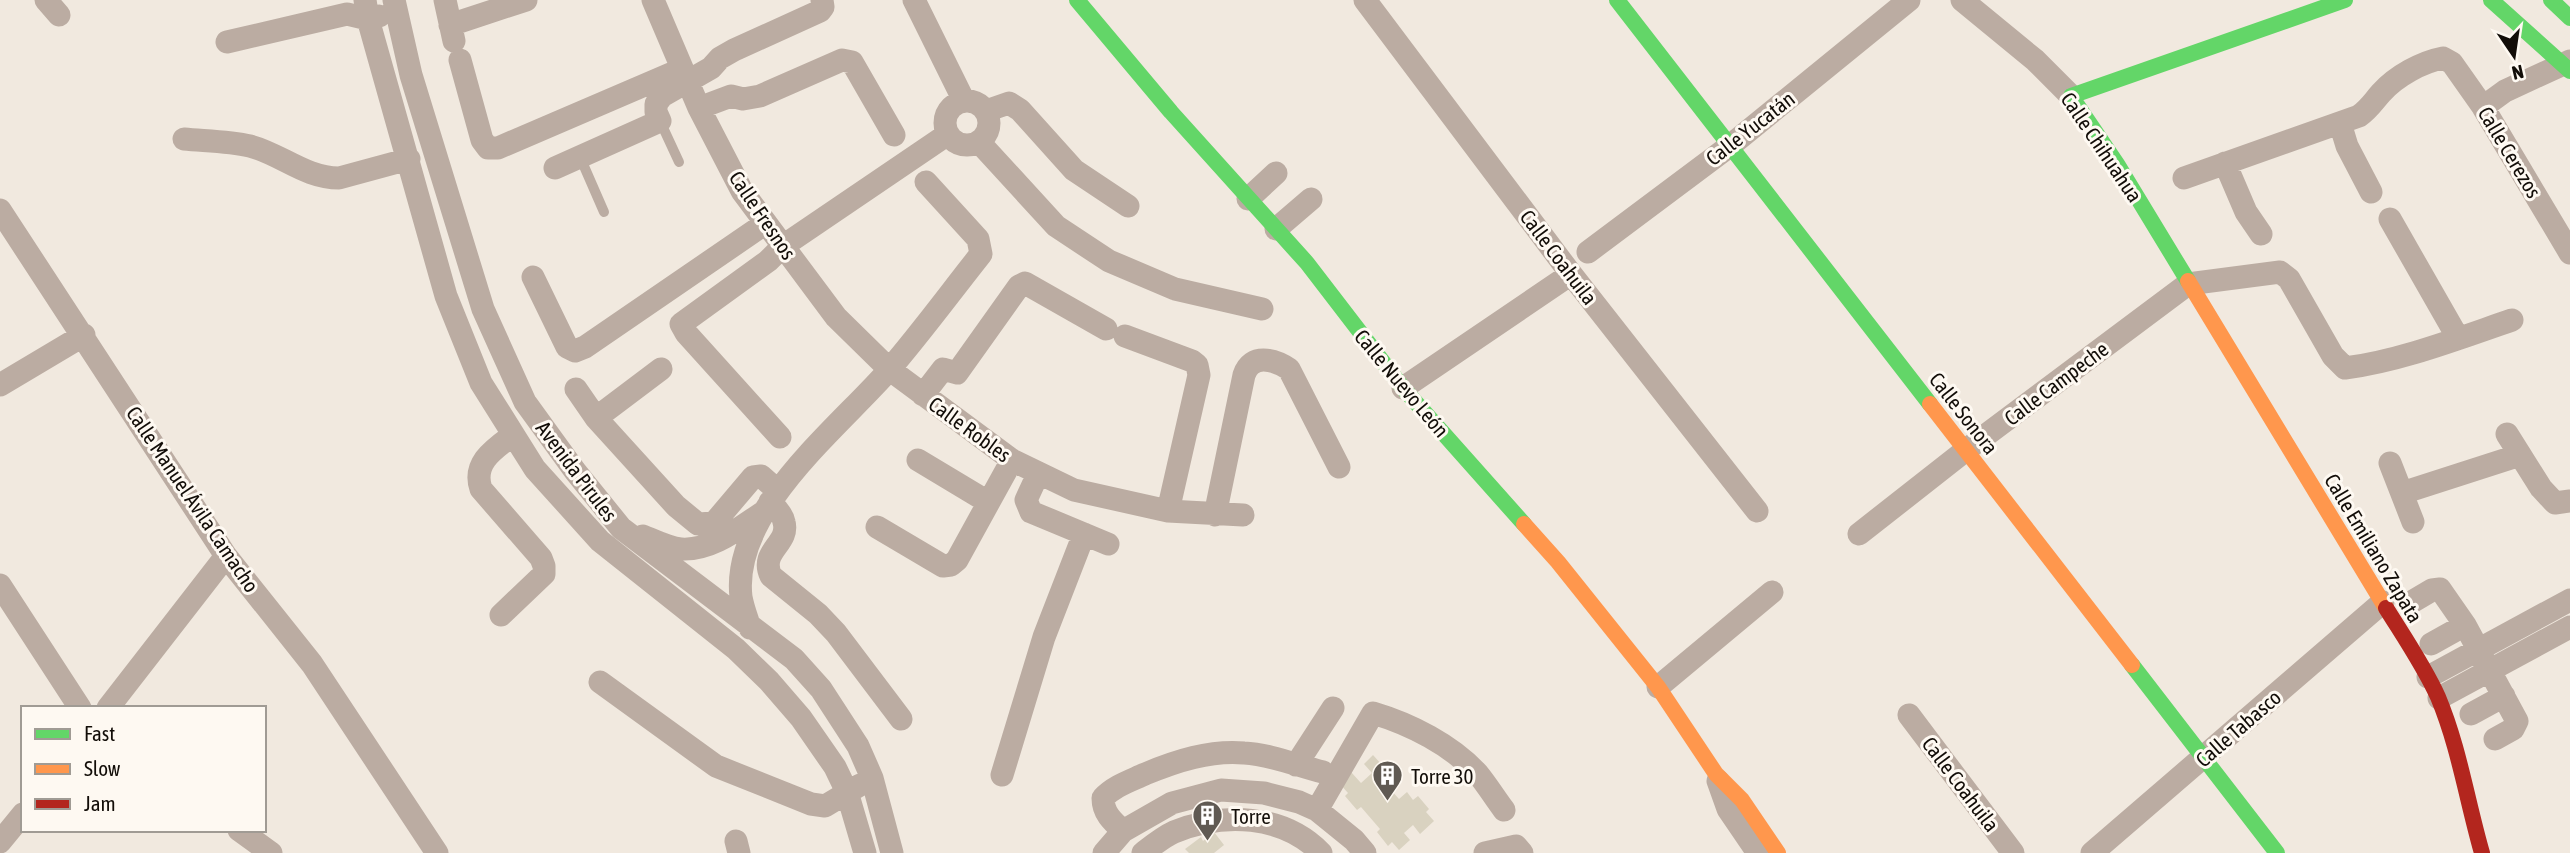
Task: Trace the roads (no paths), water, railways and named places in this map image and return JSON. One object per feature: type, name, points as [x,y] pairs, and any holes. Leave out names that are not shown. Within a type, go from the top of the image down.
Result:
[{"type":"street","points":[[445,0],[482,140],[488,148],[498,148],[684,75],[711,68],[720,58],[734,50],[820,11],[823,7],[822,0]]},
{"type":"street","points":[[455,42],[526,0]]},
{"type":"street","name":"Calle Fresnos","points":[[653,0],[699,108],[742,191],[836,317],[889,369]]},
{"type":"street","points":[[914,0],[964,101]]},
{"type":"street","name":"Calle Nuevo León","points":[[1077,0],[1171,112],[1307,263],[1403,388],[1558,562],[1658,687],[1716,774],[1742,800],[1778,853]]},
{"type":"street","name":"Calle Coahuila","points":[[1365,0],[1571,274],[1757,511]]},
{"type":"street","name":"Calle Sonora","points":[[1617,0],[2277,853]]},
{"type":"street","name":"Calle Yucatán","points":[[1588,252],[1731,145],[1909,0]]},
{"type":"street","name":"Calle Chihuahua","points":[[1962,0],[2035,60],[2071,96],[2111,155],[2188,284]]},
{"type":"street","points":[[2071,96],[2345,0]]},
{"type":"street","points":[[2483,107],[2505,90],[2567,65],[2491,0]]},
{"type":"street","points":[[2551,0],[2570,18]]},
{"type":"street","points":[[227,42],[307,11],[348,14],[395,6]]},
{"type":"street","name":"Avenida Pirules","points":[[395,6],[411,75],[482,309],[525,402],[621,528],[793,659],[821,689],[858,746],[872,778],[892,853]]},
{"type":"street","name":"Avenida Pirules","points":[[366,9],[446,296],[481,383],[535,469],[600,541],[736,649],[769,681],[808,728],[835,767],[847,792],[865,853]]},
{"type":"street","name":"Calle Cerezos","points":[[2340,123],[2370,109],[2389,85],[2429,60],[2443,58],[2452,63],[2483,107],[2570,253]]},
{"type":"street","points":[[699,108],[731,96],[743,99],[760,96],[842,60],[848,60],[852,62],[894,135]]},
{"type":"street","points":[[555,168],[660,121],[656,104],[684,75]]},
{"type":"street","points":[[964,101],[973,101],[986,111],[990,120],[989,128],[979,142],[962,145],[948,134],[945,118],[949,110],[964,101]]},
{"type":"street","points":[[986,111],[1009,103],[1020,110],[1074,170],[1128,206]]},
{"type":"street","points":[[2184,178],[2340,123],[2347,146],[2371,192]]},
{"type":"street","points":[[780,437],[686,333],[681,324],[768,261],[783,246],[948,134]]},
{"type":"street","points":[[184,139],[251,146],[315,175],[328,178],[409,159]]},
{"type":"street","points":[[979,142],[1055,226],[1109,261],[1175,289],[1262,309]]},
{"type":"street","points":[[2225,163],[2241,200],[2261,234]]},
{"type":"street","points":[[1248,199],[1276,173]]},
{"type":"street","points":[[621,528],[679,549],[702,547],[725,536],[770,502],[889,369],[981,254],[978,239],[926,182]]},
{"type":"street","points":[[1276,229],[1311,199]]},
{"type":"street","name":"Calle Manuel Ávila Camacho","points":[[0,210],[226,556],[312,664],[437,853]]},
{"type":"street","points":[[2390,219],[2458,338]]},
{"type":"street","points":[[533,277],[566,347],[575,351],[585,347],[766,223]]},
{"type":"street","points":[[2188,284],[2280,272],[2289,279],[2333,356],[2345,368],[2458,338],[2512,320]]},
{"type":"street","points":[[1403,388],[1571,274]]},
{"type":"street","points":[[923,395],[943,369],[957,373],[1019,286],[1026,283],[1115,333],[1192,361],[1197,365],[1199,375],[1168,511]]},
{"type":"street","name":"Calle Campeche","points":[[1859,534],[1966,450],[2188,284]]},
{"type":"street","name":"Calle Emiliano Zapata","points":[[2188,284],[2439,698],[2482,853]]},
{"type":"street","points":[[0,385],[84,335]]},
{"type":"street","points":[[1215,515],[1244,374],[1246,367],[1255,361],[1267,359],[1289,369],[1339,467]]},
{"type":"street","points":[[596,418],[660,369]]},
{"type":"street","name":"Calle Robles","points":[[889,369],[1012,460],[1074,490],[1168,511],[1243,515]]},
{"type":"street","points":[[576,389],[596,418],[676,506],[698,524],[714,523],[753,477],[761,476],[770,502],[785,522],[784,534],[767,560],[771,576],[836,632],[901,719]]},
{"type":"street","points":[[2507,434],[2541,488],[2555,503],[2570,501]]},
{"type":"street","points":[[501,615],[544,574],[541,558],[481,489],[477,478],[480,466],[496,447],[513,435]]},
{"type":"street","points":[[2402,493],[2520,455]]},
{"type":"street","points":[[918,460],[988,502]]},
{"type":"street","points":[[877,527],[943,566],[951,565],[957,560],[1012,460]]},
{"type":"street","points":[[2390,463],[2413,522]]},
{"type":"street","points":[[1038,474],[1026,500],[1031,512],[1108,544]]},
{"type":"street","points":[[750,628],[741,598],[742,568],[748,545],[770,502]]},
{"type":"street","points":[[1002,775],[1044,637],[1084,534]]},
{"type":"street","points":[[110,706],[226,556]]},
{"type":"street","points":[[0,586],[79,706]]},
{"type":"street","points":[[2410,603],[2432,590],[2440,589],[2465,625],[2517,722],[2513,729],[2494,739]]},
{"type":"street","points":[[1658,687],[1772,592]]},
{"type":"street","points":[[2428,677],[2570,600]]},
{"type":"street","name":"Calle Tabasco","points":[[2092,853],[2383,602]]},
{"type":"street","points":[[2431,644],[2465,625]]},
{"type":"street","points":[[2439,698],[2570,628]]},
{"type":"street","points":[[600,682],[716,766],[819,807],[831,803],[872,778]]},
{"type":"street","points":[[2471,714],[2504,696]]},
{"type":"street","points":[[1296,765],[1333,708]]},
{"type":"street","points":[[1317,810],[1373,713],[1446,747],[1477,773],[1504,810]]},
{"type":"street","name":"Calle Coahuila","points":[[1909,715],[2013,853]]},
{"type":"street","points":[[1123,831],[1109,818],[1103,808],[1103,798],[1110,790],[1164,766],[1218,753],[1246,752],[1323,772]]},
{"type":"street","name":"Calle Nuevo León","points":[[1716,774],[1728,809],[1758,853]]},
{"type":"street","points":[[1104,853],[1123,831],[1172,803],[1222,790],[1264,793],[1299,802],[1317,810],[1354,840],[1365,853]]},
{"type":"street","points":[[0,842],[21,816]]},
{"type":"street","points":[[1143,853],[1173,832],[1227,820],[1251,819],[1293,831],[1321,853]]},
{"type":"street","points":[[242,832],[271,853]]},
{"type":"street","points":[[1485,853],[1516,846],[1522,853]]},
{"type":"lane","points":[[660,121],[680,162]]},
{"type":"lane","points":[[580,157],[604,212]]},
{"type":"place","name":"Torre 30","points":[[1388,803]]},
{"type":"place","name":"Torre","points":[[1208,843]]}]
